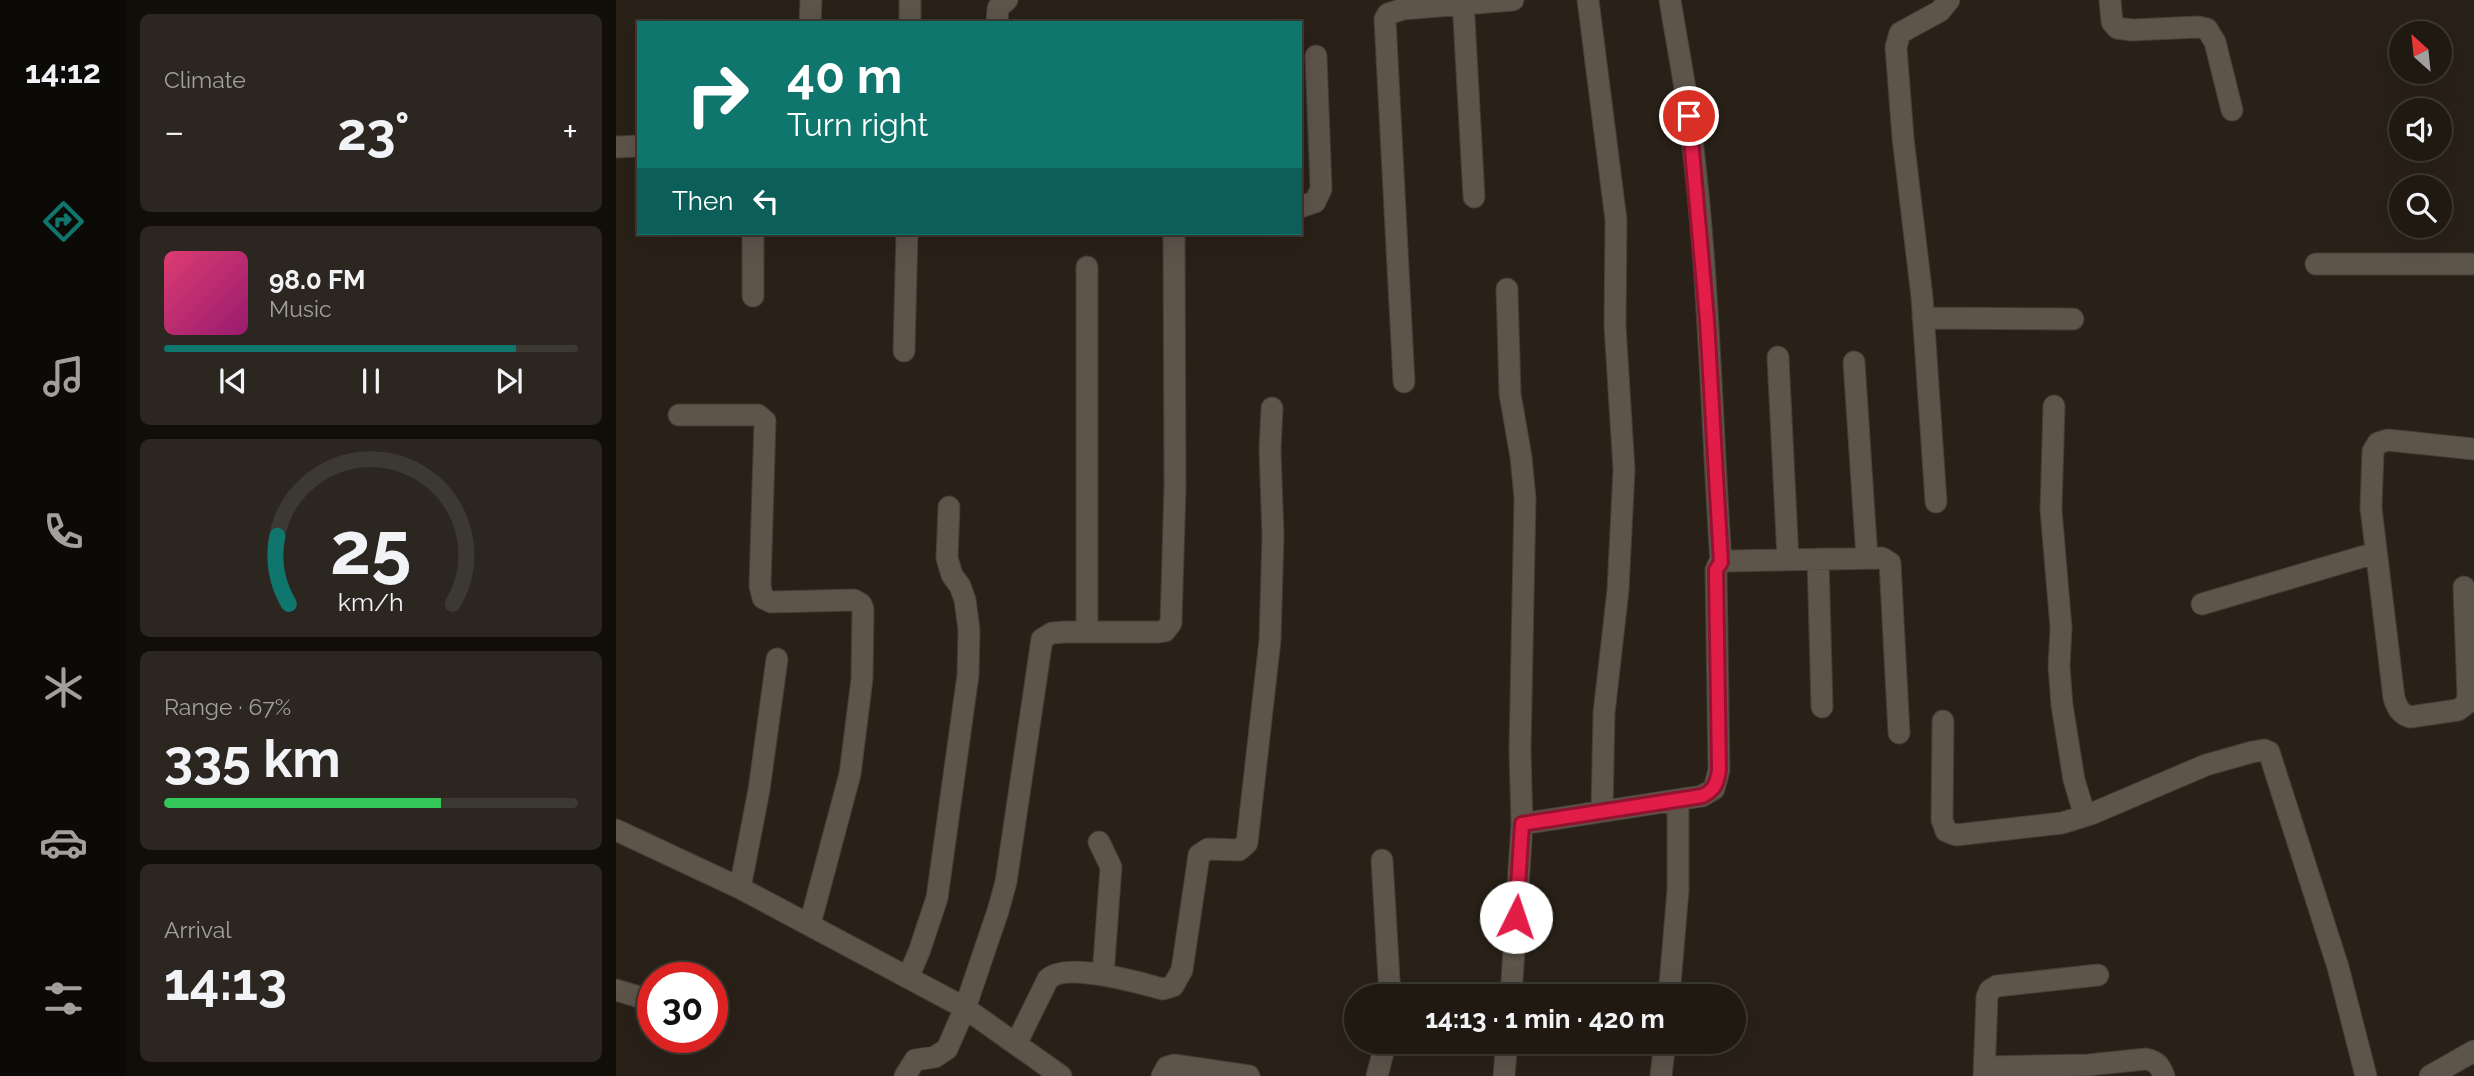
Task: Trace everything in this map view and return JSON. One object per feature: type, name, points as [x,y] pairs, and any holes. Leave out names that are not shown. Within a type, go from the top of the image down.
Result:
[{"type":"street","points":[[810,21],[811,0]]},
{"type":"street","points":[[909,0],[910,21]]},
{"type":"street","points":[[997,21],[998,8],[1007,0]]},
{"type":"street","points":[[1404,382],[1384,24],[1388,14],[1395,11],[1513,0]]},
{"type":"street","points":[[1588,0],[1616,220],[1615,326],[1625,470],[1618,590],[1604,713],[1602,811]]},
{"type":"street","points":[[1522,824],[1678,800],[1709,793],[1717,782],[1716,570],[1721,562],[1707,320],[1689,116],[1670,0]]},
{"type":"street","points":[[1936,502],[1923,318],[1903,138],[1897,40],[1900,33],[1940,11],[1949,0]]},
{"type":"street","points":[[2110,0],[2112,22],[2117,28],[2207,29],[2215,42],[2232,110]]},
{"type":"street","points":[[1463,3],[1474,197]]},
{"type":"street","points":[[1302,205],[1315,202],[1321,189],[1317,56]]},
{"type":"street","points":[[616,147],[637,146]]},
{"type":"street","points":[[753,235],[753,296]]},
{"type":"street","points":[[904,351],[907,235]]},
{"type":"street","points":[[905,1076],[915,1060],[944,1053],[965,1008],[1006,881],[1042,639],[1052,633],[1159,632],[1168,628],[1173,615],[1174,235]]},
{"type":"street","points":[[2316,264],[2474,264]]},
{"type":"street","points":[[1087,267],[1087,632]]},
{"type":"street","points":[[1507,289],[1510,394],[1525,498],[1520,751],[1522,824],[1512,984]]},
{"type":"street","points":[[1923,318],[2073,319]]},
{"type":"street","points":[[1778,357],[1788,559]]},
{"type":"street","points":[[1854,362],[1867,558]]},
{"type":"street","points":[[2054,406],[2051,510],[2061,628],[2059,666],[2074,780],[2085,816]]},
{"type":"street","points":[[1016,1044],[1051,976],[1062,973],[1103,975],[1163,989],[1177,983],[1199,855],[1208,849],[1233,852],[1247,843],[1270,640],[1273,536],[1270,450],[1272,408]]},
{"type":"street","points":[[679,415],[758,415],[765,421],[760,586],[763,598],[771,602],[854,600],[863,609],[862,679],[850,774],[810,924]]},
{"type":"street","points":[[2465,587],[2466,704],[2458,710],[2405,716],[2396,706],[2394,698],[2375,553],[2371,508],[2375,446],[2383,440],[2389,440],[2474,449]]},
{"type":"street","points":[[908,977],[937,898],[968,675],[969,630],[965,600],[952,575],[947,558],[949,507]]},
{"type":"street","points":[[2202,604],[2375,553]]},
{"type":"street","points":[[1721,562],[1867,558],[1887,560],[1892,566],[1899,733]]},
{"type":"street","points":[[1818,559],[1822,707]]},
{"type":"street","points":[[740,888],[759,790],[777,659]]},
{"type":"street","points":[[1944,721],[1942,820],[1950,835],[2054,825],[2085,816],[2206,765],[2252,752],[2269,752],[2338,967],[2366,1076]]},
{"type":"street","points":[[1670,984],[1678,890],[1678,800]]},
{"type":"street","points":[[616,830],[740,888],[965,1008],[1016,1044],[1038,1069],[1061,1076]]},
{"type":"street","points":[[1099,842],[1111,867],[1103,975]]},
{"type":"street","points":[[1382,860],[1389,984]]},
{"type":"street","points":[[2098,975],[1990,989],[1987,998],[1984,1071],[2147,1059],[2160,1066],[2164,1076]]},
{"type":"street","points":[[616,990],[637,996]]},
{"type":"street","points":[[2430,1076],[2474,1051]]},
{"type":"street","points":[[1377,1076],[1383,1054]]},
{"type":"street","points":[[1504,1076],[1506,1054]]},
{"type":"street","points":[[1661,1076],[1664,1054]]},
{"type":"street","points":[[1162,1076],[1167,1067],[1174,1065],[1250,1076]]},
{"type":"route","points":[[1516,917],[1522,824],[1702,796],[1714,789],[1717,782],[1716,570],[1721,562],[1707,320],[1689,116]]}]
